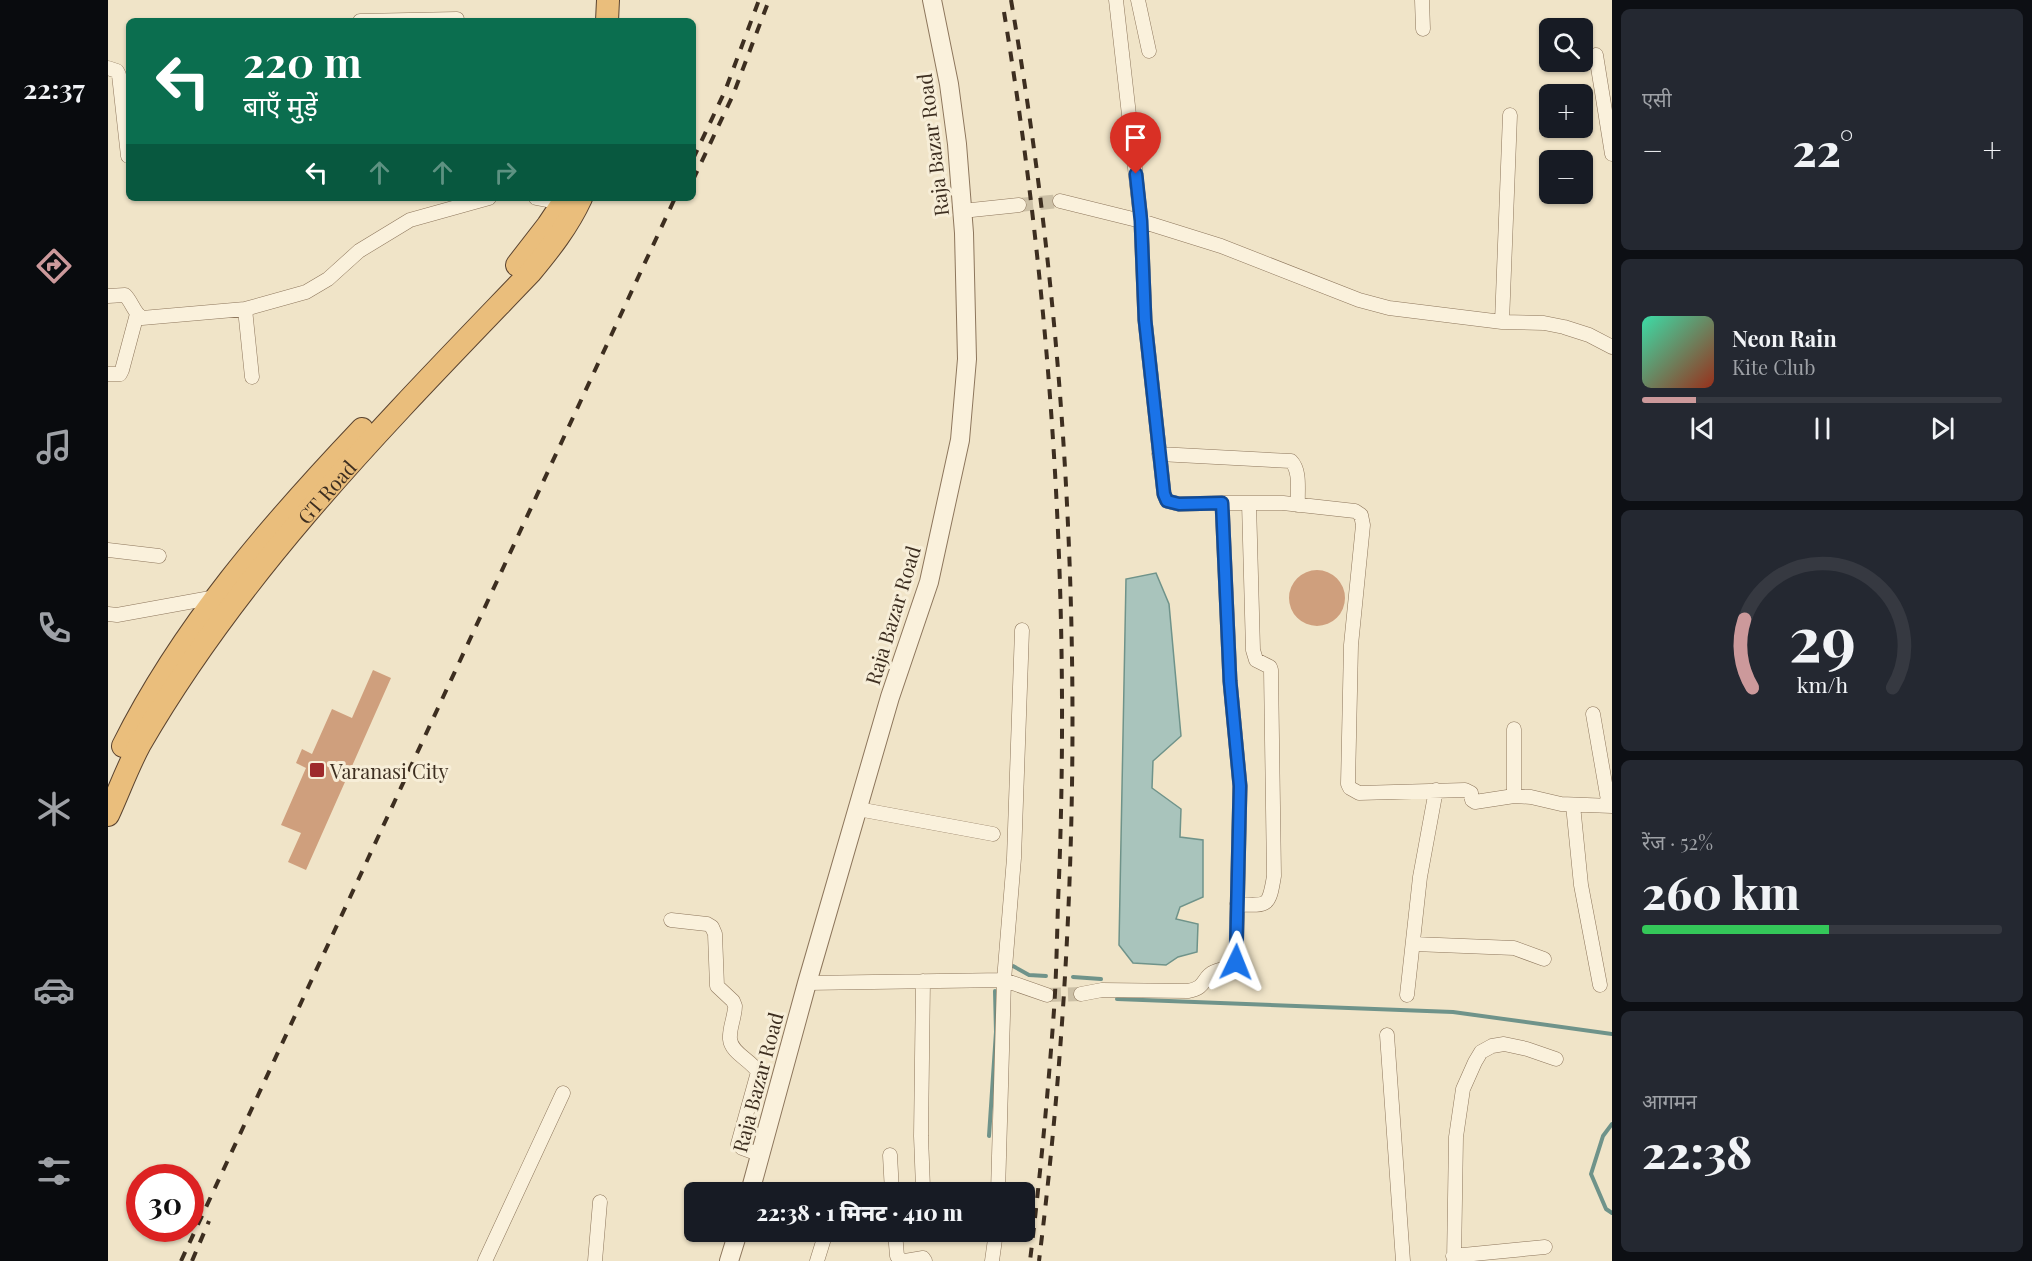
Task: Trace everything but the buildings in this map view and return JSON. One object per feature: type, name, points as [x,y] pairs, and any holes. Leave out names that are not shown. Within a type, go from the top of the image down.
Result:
[{"type":"highway","points":[[607,18],[608,0]]},
{"type":"highway","points":[[623,0],[623,18]]},
{"type":"highway","name":"GT Road","points":[[108,777],[160,676],[216,597],[304,490],[514,268],[548,225],[571,202]]},
{"type":"highway","name":"GT Road","points":[[108,814],[139,747],[188,666],[223,616],[316,501],[530,273],[553,245],[571,202]]},
{"type":"street","name":"Raja Bazar Road","points":[[753,1182],[807,983],[890,697],[929,582],[960,440],[967,359],[964,233],[957,144],[949,84],[932,0]]},
{"type":"street","points":[[1116,0],[1141,221],[1145,320],[1164,494],[1167,501],[1179,504],[1298,505],[1355,511],[1361,515],[1363,525],[1351,645],[1348,784],[1350,788],[1359,793],[1465,790],[1469,791],[1474,802],[1514,796],[1573,805],[1611,806],[1593,714]]},
{"type":"street","points":[[1138,0],[1149,51]]},
{"type":"street","points":[[1422,0],[1423,29]]},
{"type":"street","points":[[1596,55],[1612,154]]},
{"type":"street","points":[[108,68],[117,71],[119,75],[126,138]]},
{"type":"street","points":[[1502,322],[1510,115]]},
{"type":"street","points":[[108,296],[125,295],[142,318],[245,309],[306,292],[328,279],[359,250],[410,220],[478,201]]},
{"type":"street","points":[[1060,201],[1141,221],[1221,246],[1359,300],[1389,308],[1502,322],[1544,323],[1589,334],[1612,347]]},
{"type":"street","points":[[962,211],[1019,205]]},
{"type":"street","points":[[245,309],[252,376]]},
{"type":"street","points":[[108,374],[120,374],[122,370],[137,314]]},
{"type":"street","points":[[1159,454],[1291,461],[1296,466],[1298,505]]},
{"type":"street","points":[[1081,994],[1102,990],[1188,992],[1197,990],[1211,972],[1231,967],[1236,962],[1240,786],[1230,681],[1222,503]]},
{"type":"street","points":[[1238,904],[1265,903],[1270,897],[1274,866],[1271,670],[1270,667],[1256,660],[1253,650],[1249,503]]},
{"type":"street","points":[[108,550],[159,556]]},
{"type":"street","points":[[108,614],[117,615],[216,597]]},
{"type":"street","points":[[999,1182],[1004,980],[1014,858],[1022,630]]},
{"type":"street","points":[[1514,729],[1514,796]]},
{"type":"street","points":[[1407,995],[1420,878],[1436,790]]},
{"type":"street","points":[[1573,805],[1581,885],[1600,986]]},
{"type":"street","points":[[858,809],[993,834]]},
{"type":"street","points":[[671,920],[707,924],[712,927],[715,934],[717,986],[733,1001],[735,1006],[730,1040],[732,1047],[758,1072],[738,1144],[742,1148],[761,1155]]},
{"type":"street","points":[[1413,944],[1514,948],[1544,959]]},
{"type":"street","points":[[807,983],[1004,980],[1047,995]]},
{"type":"street","points":[[923,981],[921,1136],[923,1182]]},
{"type":"street","points":[[1387,1035],[1402,1261]]},
{"type":"street","points":[[1545,1247],[1453,1259],[1456,1137],[1462,1089],[1481,1052],[1492,1046],[1504,1044],[1556,1059]]},
{"type":"street","points":[[485,1261],[563,1093]]},
{"type":"street","points":[[890,1155],[891,1182]]},
{"type":"street","points":[[595,1261],[600,1202]]},
{"type":"street","points":[[729,1261],[735,1242]]},
{"type":"street","points":[[817,1261],[823,1242]]},
{"type":"street","points":[[896,1242],[897,1256],[904,1261],[919,1257],[925,1261]]},
{"type":"street","points":[[992,1261],[995,1242]]},
{"type":"water","points":[[1156,573],[1169,604],[1181,736],[1153,761],[1152,788],[1181,809],[1180,837],[1203,840],[1203,897],[1180,907],[1176,919],[1198,924],[1197,952],[1178,957],[1166,965],[1133,963],[1119,945],[1126,579]]},
{"type":"waterway","points":[[1013,966],[1029,975],[1046,976]]},
{"type":"waterway","points":[[1073,977],[1101,979]]},
{"type":"waterway","points":[[989,1136],[996,1032],[995,991]]},
{"type":"waterway","points":[[1117,999],[1453,1012],[1612,1034]]},
{"type":"waterway","points":[[1612,1124],[1603,1136],[1591,1174],[1606,1209],[1612,1213]]},
{"type":"tunnel","points":[[1019,205],[1060,201]]},
{"type":"tunnel","points":[[1047,995],[1081,994]]},
{"type":"railway","points":[[696,153],[725,91],[759,0]]},
{"type":"railway","points":[[696,174],[733,95],[769,0]]},
{"type":"railway","points":[[1011,0],[1035,157],[1053,314],[1065,471],[1072,629],[1072,787],[1067,945],[1056,1103],[1039,1261]]},
{"type":"railway","points":[[1004,12],[1034,227],[1045,335],[1059,552],[1062,661],[1062,769],[1055,994],[1044,1136],[1030,1261]]},
{"type":"railway","points":[[181,1261],[674,201]]},
{"type":"railway","points":[[192,1261],[209,1221]]},
{"type":"place","name":"Varanasi City","points":[[317,770]]},
{"type":"route","points":[[1136,174],[1141,221],[1145,320],[1164,494],[1167,501],[1172,503],[1222,503],[1230,681],[1240,786],[1236,962]]}]
